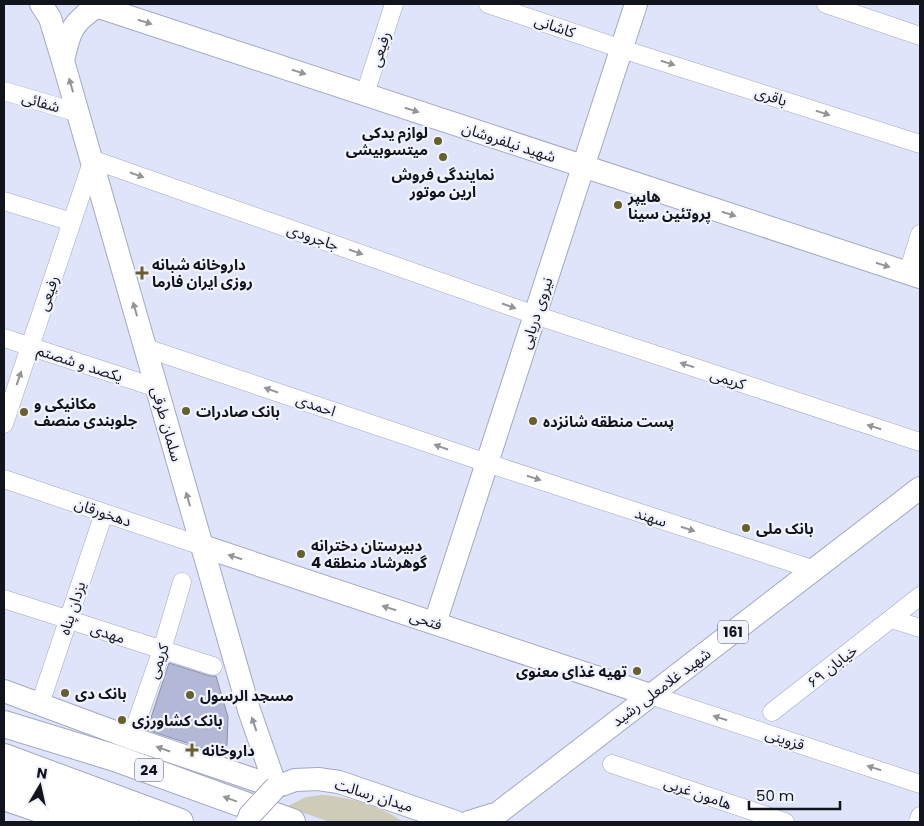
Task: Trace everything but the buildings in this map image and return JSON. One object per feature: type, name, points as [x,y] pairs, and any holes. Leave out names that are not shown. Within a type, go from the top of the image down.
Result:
[{"type":"highway","points":[[4,709],[115,758]]},
{"type":"highway","name":"24","points":[[4,724],[115,758],[292,822]]},
{"type":"highway","points":[[4,757],[180,822]]},
{"type":"highway","points":[[4,797],[77,822]]},
{"type":"main road","name":"سلمان طرقی","points":[[41,4],[50,18],[79,113],[249,710],[276,786]]},
{"type":"main road","name":"نیروی دریایی","points":[[436,623],[636,4]]},
{"type":"main road","points":[[63,61],[67,42],[74,25],[94,5]]},
{"type":"main road","name":"شهید نیلفروشان","points":[[94,5],[914,275]]},
{"type":"main road","name":"شهید غلامعلی رشید","points":[[469,822],[497,818],[617,720],[920,488]]},
{"type":"main road","name":"فتحی","points":[[202,546],[650,695]]},
{"type":"main road","points":[[604,679],[615,700],[617,720]]},
{"type":"main road","points":[[4,691],[131,738],[276,786],[250,815],[247,822]]},
{"type":"main road","points":[[4,780],[127,822]]},
{"type":"main road","name":"میدان رسالت","points":[[276,786],[295,780],[339,782],[456,822]]},
{"type":"street","name":"رفیعی","points":[[365,94],[394,4]]},
{"type":"street","name":"کاشانی","points":[[488,4],[622,49]]},
{"type":"street","points":[[826,4],[920,36]]},
{"type":"street","name":"باقری","points":[[622,49],[920,144]]},
{"type":"street","name":"شفائی","points":[[4,91],[79,113]]},
{"type":"street","name":"رفیعی","points":[[4,424],[92,160]]},
{"type":"street","name":"جاجرودی","points":[[92,160],[535,315]]},
{"type":"street","points":[[4,201],[72,222]]},
{"type":"street","points":[[914,275],[920,234]]},
{"type":"street","name":"کریمی","points":[[535,315],[920,442]]},
{"type":"street","name":"یکصد و شصتم","points":[[4,338],[157,388]]},
{"type":"street","name":"احمدی","points":[[146,348],[487,463]]},
{"type":"street","name":"سهند","points":[[487,463],[815,570]]},
{"type":"street","name":"دهخورقان","points":[[4,479],[202,546]]},
{"type":"street","name":"یزدان پناه","points":[[40,704],[104,513]]},
{"type":"street","name":"کریمی","points":[[131,738],[162,650],[182,582]]},
{"type":"street","name":"خیابان ۶۹","points":[[772,712],[920,596]]},
{"type":"street","name":"مهدی","points":[[4,599],[213,666]]},
{"type":"street","points":[[891,619],[920,628]]},
{"type":"street","name":"قزوینی","points":[[650,695],[920,784]]},
{"type":"street","name":"هامون غربی","points":[[612,764],[785,822]]},
{"type":"street","points":[[918,822],[920,816]]},
{"type":"shaded area","points":[[321,795],[364,803],[403,822],[330,822],[286,807],[306,797]]},
{"type":"place","name":"لوازم یدکی میتسوبیشی","points":[[438,141]]},
{"type":"place","name":"نمایندگی فروش ارین موتور","points":[[443,157]]},
{"type":"place","name":"هایپر پروتئین سینا","points":[[618,205]]},
{"type":"place","name":"داروخانه شبانه روزی ایران فارما","points":[[142,273]]},
{"type":"place","name":"بانک صادرات","points":[[186,411]]},
{"type":"place","name":"مکانیکی و جلوبندی منصف","points":[[24,412]]},
{"type":"place","name":"پست منطقه شانزده","points":[[533,421]]},
{"type":"place","name":"بانک ملی","points":[[746,528]]},
{"type":"place","name":"دبیرستان دخترانه گوهرشاد منطقه 4","points":[[301,554]]},
{"type":"place","name":"تهیه غذای معنوی","points":[[637,671]]},
{"type":"place","name":"بانک دی","points":[[65,693]]},
{"type":"place","name":"مسجد الرسول","points":[[190,695]]},
{"type":"place","name":"بانک کشاورزی","points":[[122,720]]},
{"type":"place","name":"داروخانه","points":[[192,750]]}]
